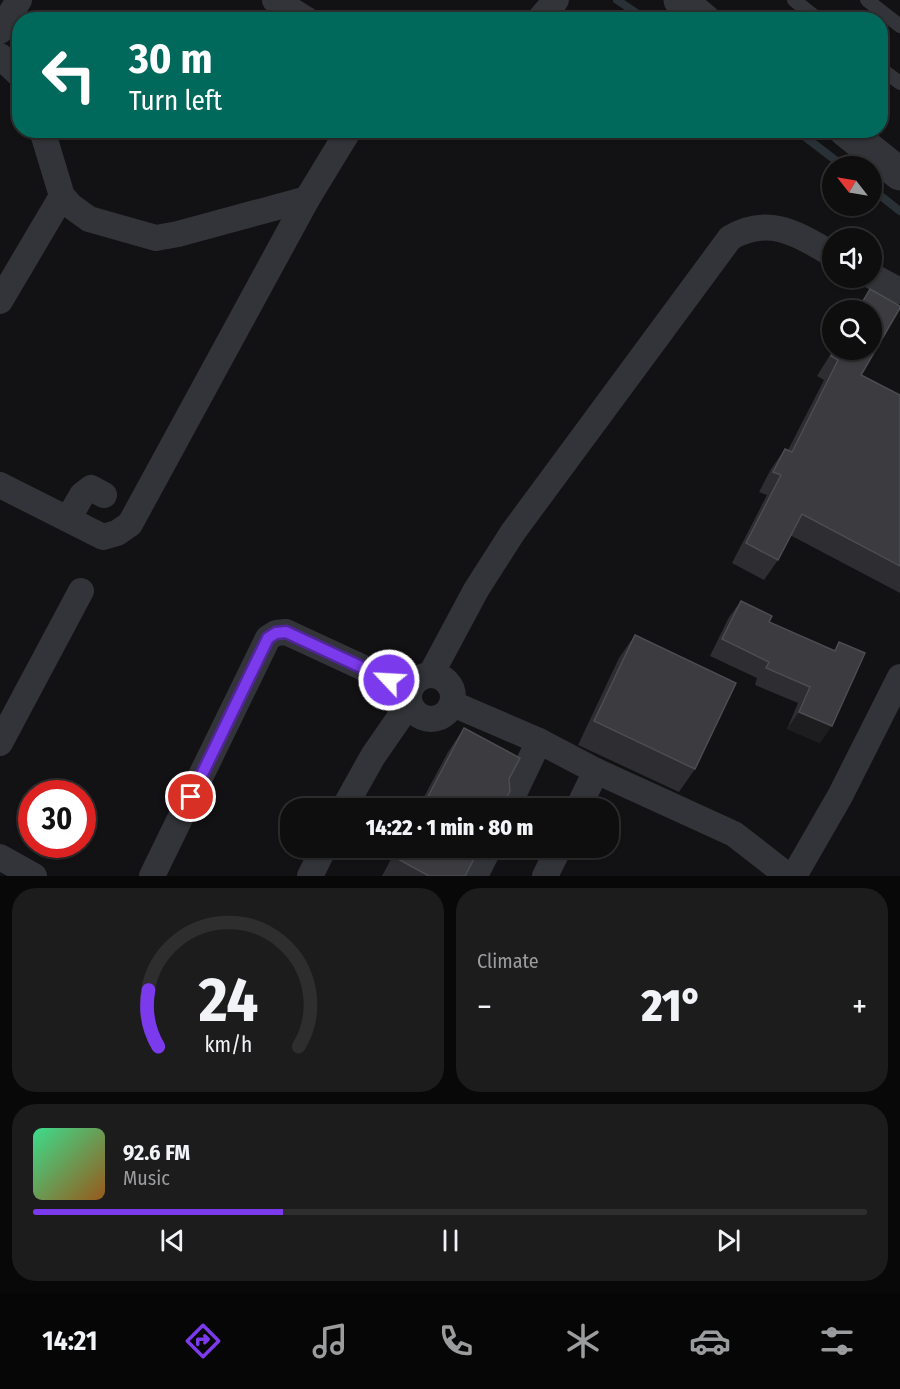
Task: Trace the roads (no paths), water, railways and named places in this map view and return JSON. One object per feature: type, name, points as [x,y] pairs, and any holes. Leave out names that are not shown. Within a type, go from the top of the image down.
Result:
[{"type":"street","points":[[0,30],[19,0]]},
{"type":"street","points":[[275,0],[294,12]]},
{"type":"street","points":[[546,12],[556,0]]},
{"type":"street","points":[[680,0],[694,12]]},
{"type":"street","points":[[0,56],[12,67]]},
{"type":"street","points":[[44,138],[62,196],[71,206],[89,219],[156,238],[307,199]]},
{"type":"street","points":[[0,485],[103,537],[117,533],[130,524],[307,199],[344,138]]},
{"type":"street","points":[[855,138],[900,174]]},
{"type":"street","points":[[0,301],[62,196]]},
{"type":"street","points":[[431,674],[476,590],[513,532],[730,238],[742,231],[778,227],[794,232],[822,248]]},
{"type":"street","points":[[882,281],[900,291]]},
{"type":"street","points":[[68,519],[82,495],[91,488],[104,495]]},
{"type":"street","points":[[0,743],[81,591]]},
{"type":"street","points":[[152,876],[268,638],[276,633],[286,632],[409,697],[418,715],[431,720],[444,715],[453,704],[452,689],[444,678],[431,674],[418,678],[409,697],[350,798]]},
{"type":"street","points":[[794,876],[840,796],[900,677]]},
{"type":"street","points":[[453,704],[539,741],[596,771],[734,834],[788,876]]},
{"type":"street","points":[[512,798],[539,741]]},
{"type":"street","points":[[583,798],[596,771]]},
{"type":"street","points":[[0,857],[34,876]]},
{"type":"street","points":[[310,876],[319,858]]},
{"type":"street","points":[[475,876],[484,858]]},
{"type":"street","points":[[544,876],[554,858]]},
{"type":"lane","points":[[794,0],[809,12]]},
{"type":"lane","points":[[867,0],[882,12]]},
{"type":"lane","points":[[888,17],[900,26]]},
{"type":"waterway","points":[[617,0],[635,12]]},
{"type":"waterway","points":[[806,138],[830,156]]},
{"type":"waterway","points":[[882,197],[900,211]]}]
